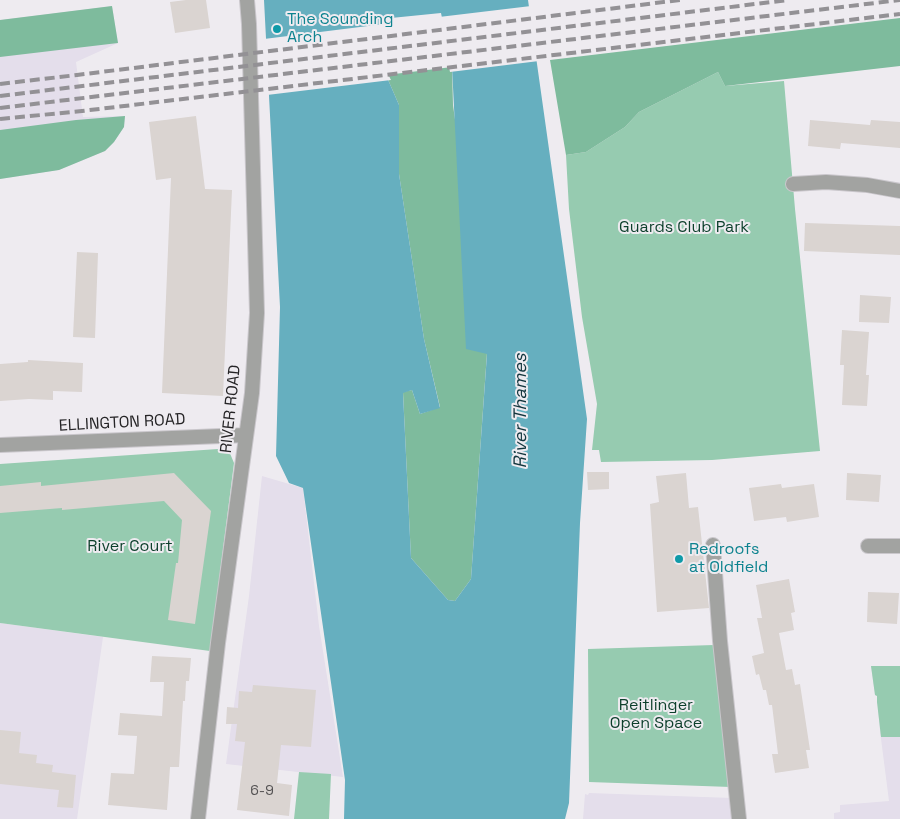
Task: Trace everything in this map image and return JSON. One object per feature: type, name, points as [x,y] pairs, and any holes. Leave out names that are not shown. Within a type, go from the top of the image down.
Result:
[{"type":"street","name":"RIVER ROAD","points":[[198,819],[218,643],[252,393],[257,313],[249,24],[246,0]]},
{"type":"street","points":[[793,184],[826,182],[867,185],[900,191]]},
{"type":"street","name":"ELLINGTON ROAD","points":[[0,446],[246,435]]},
{"type":"street","points":[[713,545],[720,642],[739,819]]},
{"type":"street","points":[[868,546],[900,546]]},
{"type":"shaded area","points":[[112,6],[118,43],[76,62],[83,117],[125,116],[124,127],[105,151],[59,170],[0,179],[0,20]]},
{"type":"shaded area","points":[[262,476],[303,488],[319,626],[343,777],[226,764],[249,596]]},
{"type":"shaded area","points":[[0,623],[103,637],[77,819],[0,819]]},
{"type":"shaded area","points":[[871,666],[900,666],[900,819],[834,819],[834,813],[840,812],[840,805],[889,801],[877,696],[875,695]]},
{"type":"shaded area","points":[[589,793],[732,798],[734,819],[583,819],[585,794],[588,795]]},
{"type":"green space","points":[[112,6],[118,43],[0,57],[0,20]]},
{"type":"green space","points":[[900,18],[900,66],[725,86],[718,72],[639,112],[625,127],[586,152],[566,155],[550,60]]},
{"type":"green space","points":[[452,67],[453,105],[487,353],[471,579],[455,601],[448,600],[411,558],[403,392],[412,390],[420,414],[440,407],[424,339],[399,174],[399,105],[386,75]]},
{"type":"green space","name":"Guards Club Park","points":[[718,72],[725,86],[784,81],[820,451],[712,460],[601,462],[599,450],[592,450],[597,404],[582,317],[569,209],[566,155],[586,152],[625,127],[639,112]]},
{"type":"green space","points":[[125,116],[124,127],[105,151],[59,170],[0,179],[0,130]]},
{"type":"green space","name":"River Court","points":[[218,449],[229,451],[234,463],[210,651],[0,623],[0,464]]},
{"type":"green space","name":"Reitlinger Open Space","points":[[714,645],[731,787],[589,782],[588,649]]},
{"type":"green space","points":[[871,666],[900,666],[900,737],[881,737],[877,696],[875,695]]},
{"type":"green space","points":[[299,772],[331,774],[329,819],[294,819]]},
{"type":"water","name":"River Thames","points":[[264,0],[528,0],[587,419],[580,523],[569,803],[565,819],[344,819],[345,780],[303,488],[289,483],[276,456],[280,307]],"holes":[[[441,13],[452,67],[466,349],[487,354],[471,579],[455,601],[448,600],[411,558],[403,393],[412,390],[420,414],[440,408],[424,339],[399,174],[399,105],[386,75],[381,19]]]},
{"type":"pier","points":[[531,6],[539,61],[450,72],[439,17]]},
{"type":"pier","points":[[384,24],[388,74],[391,80],[267,95],[264,39]]},
{"type":"building","points":[[206,0],[210,28],[175,33],[170,2]]},
{"type":"building","points":[[196,116],[205,189],[232,190],[223,396],[162,393],[171,178],[156,180],[149,122]]},
{"type":"building","points":[[810,120],[870,125],[871,120],[900,122],[900,148],[841,143],[840,149],[808,146]]},
{"type":"building","points":[[805,223],[900,226],[900,255],[804,251]]},
{"type":"building","points":[[77,252],[98,253],[95,338],[73,337]]},
{"type":"building","points":[[860,295],[891,297],[889,323],[859,322]]},
{"type":"building","points":[[842,330],[869,332],[866,375],[869,375],[867,406],[842,405],[844,365],[840,365]]},
{"type":"building","points":[[28,360],[83,363],[82,392],[53,391],[53,400],[0,401],[0,364],[28,362]]},
{"type":"building","points":[[587,472],[609,472],[609,489],[588,490]]},
{"type":"building","points":[[174,473],[211,511],[195,624],[168,620],[176,563],[178,563],[182,520],[164,501],[62,510],[62,508],[0,513],[0,486],[41,482],[41,486]]},
{"type":"building","name":"Redroofs at Oldfield","points":[[686,473],[689,508],[698,507],[709,608],[657,612],[650,504],[659,502],[656,476]]},
{"type":"building","points":[[847,473],[881,475],[879,502],[846,500]]},
{"type":"building","points":[[781,484],[782,488],[814,484],[819,517],[787,522],[786,517],[754,521],[749,488]]},
{"type":"building","points":[[789,579],[795,612],[791,613],[794,630],[779,633],[786,670],[792,669],[795,685],[800,684],[810,750],[806,750],[809,768],[775,773],[772,754],[778,754],[772,705],[769,705],[766,690],[763,690],[759,674],[756,675],[752,656],[764,653],[757,618],[762,618],[756,585]]},
{"type":"building","points":[[868,592],[899,593],[897,624],[867,622]]},
{"type":"building","points":[[152,656],[191,658],[189,681],[186,681],[185,701],[183,701],[179,767],[170,767],[167,810],[108,805],[111,773],[134,774],[137,736],[118,735],[120,713],[162,716],[164,682],[150,682]]},
{"type":"building","points":[[253,685],[316,690],[311,747],[281,745],[277,783],[292,785],[289,816],[237,810],[245,742],[235,741],[237,724],[226,724],[227,707],[238,708],[239,691],[252,692]]},
{"type":"building","points":[[0,730],[21,732],[19,753],[37,755],[36,763],[53,765],[52,772],[76,775],[73,808],[57,807],[59,790],[0,784]]},
{"type":"railway","points":[[0,84],[680,0]]},
{"type":"railway","points":[[0,96],[788,0]]},
{"type":"railway","points":[[0,108],[900,0]]},
{"type":"railway","points":[[0,119],[82,111],[900,14]]},
{"type":"place","name":"The Sounding Arch","points":[[277,29]]},
{"type":"place","name":"Redroofs at Oldfield","points":[[679,559]]}]
